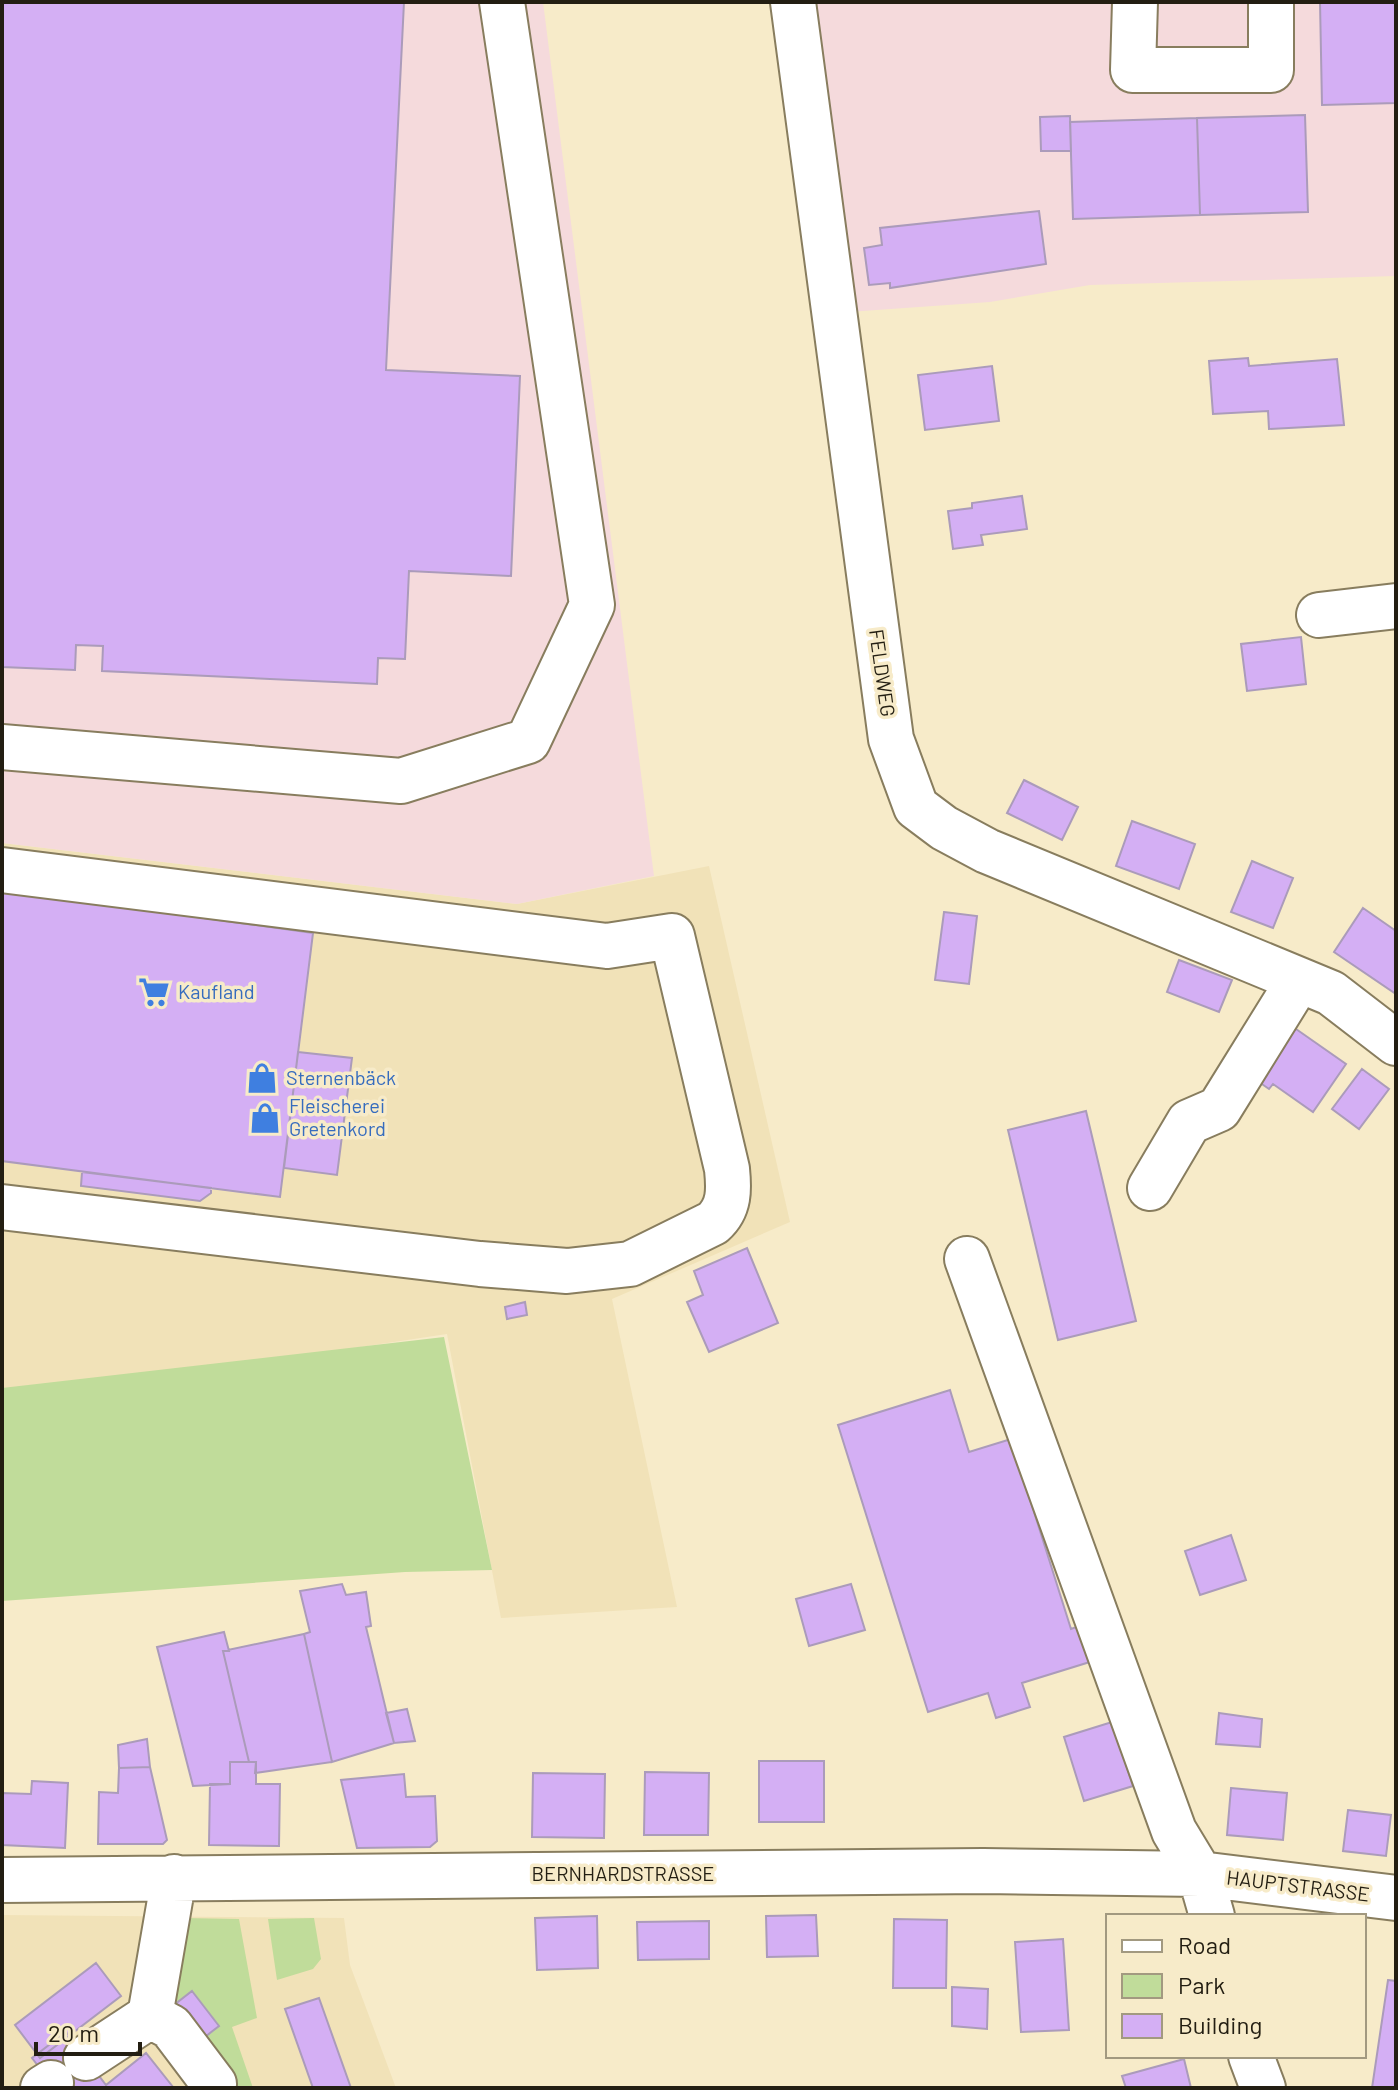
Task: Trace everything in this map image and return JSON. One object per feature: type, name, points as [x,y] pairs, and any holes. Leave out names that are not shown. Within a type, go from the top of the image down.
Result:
[{"type":"street","points":[[2,747],[401,781],[528,741],[592,605],[502,2]]},
{"type":"street","name":"FELDWEG","points":[[793,2],[891,739],[916,807],[944,828],[987,851],[1331,993],[1396,1043]]},
{"type":"street","points":[[1135,2],[1133,70],[1271,70],[1271,2]]},
{"type":"street","points":[[1319,615],[1396,606]]},
{"type":"street","points":[[2,870],[607,946],[672,936],[727,1169],[729,1192],[720,1216],[713,1223],[630,1264],[567,1271],[465,1263],[2,1207]]},
{"type":"street","points":[[1150,1188],[1189,1122],[1219,1109],[1299,980]]},
{"type":"street","points":[[967,1259],[1174,1831],[1200,1874],[1211,1914]]},
{"type":"street","name":"BERNHARDSTRASSE","points":[[12,1886],[174,1877],[983,1871],[1200,1874]]},
{"type":"street","name":"HAUPTSTRASSE","points":[[1200,1874],[1396,1898]]},
{"type":"street","points":[[60,2076],[150,2016],[174,1877]]},
{"type":"street","points":[[150,2016],[171,2027],[214,2084],[210,2088]]},
{"type":"street","points":[[1252,2058],[1263,2088]]},
{"type":"shaded area","points":[[2,2],[543,2],[654,876],[517,904],[2,843]]},
{"type":"shaded area","points":[[793,2],[1396,2],[1396,276],[1090,285],[990,302],[834,313]]},
{"type":"shaded area","points":[[2,843],[517,904],[709,866],[790,1222],[612,1299],[677,1607],[501,1618],[447,1334],[2,1401]]},
{"type":"shaded area","points":[[2,1915],[344,1918],[350,1965],[396,2088],[6,2088],[2,2083]]},
{"type":"green space","points":[[444,1337],[492,1570],[405,1572],[2,1601],[2,1388]]},
{"type":"green space","points":[[183,1918],[239,1919],[257,2018],[232,2027],[253,2088],[231,2088],[201,2040],[219,2026],[192,1991],[174,2005]]},
{"type":"green space","points":[[314,1918],[321,1959],[313,1969],[277,1980],[268,1919]]},
{"type":"building","points":[[2,2],[404,2],[386,370],[520,376],[511,576],[409,571],[405,659],[378,658],[377,684],[102,671],[103,646],[76,645],[75,670],[2,667]]},
{"type":"building","points":[[1320,2],[1396,2],[1396,103],[1322,105]]},
{"type":"building","points":[[1305,115],[1308,212],[1200,215],[1197,118]]},
{"type":"building","points":[[1070,116],[1071,151],[1041,151],[1040,117]]},
{"type":"building","points":[[1197,118],[1200,215],[1073,219],[1070,122]]},
{"type":"building","points":[[1039,211],[1046,264],[890,288],[890,283],[869,285],[864,248],[882,245],[880,228]]},
{"type":"building","points":[[1248,358],[1249,366],[1337,359],[1344,425],[1269,429],[1268,411],[1213,414],[1209,361]]},
{"type":"building","points":[[992,366],[999,421],[925,430],[918,375]]},
{"type":"building","points":[[1022,496],[1027,529],[981,535],[983,545],[953,549],[948,511],[972,508],[972,503]]},
{"type":"building","points":[[1301,637],[1306,684],[1247,691],[1241,644]]},
{"type":"building","points":[[1024,780],[1078,807],[1062,840],[1007,813]]},
{"type":"building","points":[[1132,821],[1195,844],[1179,889],[1116,866]]},
{"type":"building","points":[[1252,861],[1293,878],[1273,928],[1231,912]]},
{"type":"building","name":"Kaufland","points":[[2,890],[313,933],[280,1197],[2,1161]]},
{"type":"building","points":[[1363,908],[1396,931],[1396,994],[1334,952]]},
{"type":"building","points":[[944,912],[977,916],[969,984],[935,980]]},
{"type":"building","points":[[1179,960],[1232,980],[1219,1012],[1167,992]]},
{"type":"building","points":[[1286,1022],[1346,1064],[1313,1112],[1273,1084],[1269,1089],[1249,1075]]},
{"type":"building","points":[[298,1052],[352,1058],[337,1175],[284,1168]]},
{"type":"building","points":[[1362,1069],[1389,1089],[1359,1129],[1332,1109]]},
{"type":"building","points":[[1086,1111],[1136,1321],[1058,1340],[1008,1130]]},
{"type":"building","points":[[82,1172],[211,1188],[211,1193],[200,1201],[81,1186]]},
{"type":"building","points":[[747,1248],[778,1323],[709,1352],[687,1302],[703,1295],[694,1271]]},
{"type":"building","points":[[525,1302],[527,1315],[507,1319],[505,1307]]},
{"type":"building","points":[[950,1390],[969,1452],[1011,1439],[1071,1629],[1082,1625],[1093,1661],[1022,1683],[1030,1707],[996,1718],[988,1693],[928,1712],[838,1425]]},
{"type":"building","points":[[1231,1535],[1246,1580],[1200,1595],[1185,1551]]},
{"type":"building","points":[[342,1584],[346,1595],[366,1592],[371,1626],[366,1627],[394,1743],[332,1762],[304,1634],[310,1632],[300,1591]]},
{"type":"building","points":[[851,1584],[865,1630],[809,1646],[796,1599]]},
{"type":"building","points":[[224,1632],[229,1651],[223,1651],[249,1762],[230,1762],[230,1784],[193,1786],[157,1647]]},
{"type":"building","points":[[304,1634],[332,1762],[255,1773],[256,1762],[249,1762],[223,1651]]},
{"type":"building","points":[[407,1709],[415,1741],[394,1743],[386,1713]]},
{"type":"building","points":[[1219,1713],[1262,1719],[1260,1747],[1216,1744]]},
{"type":"building","points":[[1112,1722],[1133,1786],[1084,1801],[1064,1737]]},
{"type":"building","points":[[147,1739],[150,1767],[119,1768],[118,1745]]},
{"type":"building","points":[[759,1761],[824,1761],[824,1822],[759,1822]]},
{"type":"building","points":[[230,1762],[256,1762],[256,1784],[280,1784],[279,1846],[209,1845],[210,1784],[230,1784]]},
{"type":"building","points":[[150,1767],[167,1840],[163,1844],[98,1844],[99,1792],[118,1793],[119,1768]]},
{"type":"building","points":[[645,1772],[709,1773],[708,1835],[644,1835]]},
{"type":"building","points":[[533,1773],[605,1774],[604,1838],[532,1837]]},
{"type":"building","points":[[404,1774],[406,1797],[435,1796],[437,1841],[430,1847],[357,1848],[341,1780]]},
{"type":"building","points":[[32,1781],[68,1783],[65,1848],[2,1845],[2,1793],[31,1794]]},
{"type":"building","points":[[1231,1788],[1287,1793],[1283,1840],[1227,1835]]},
{"type":"building","points":[[1348,1810],[1391,1815],[1386,1856],[1343,1851]]},
{"type":"building","points":[[816,1915],[818,1956],[767,1957],[766,1916]]},
{"type":"building","points":[[597,1916],[598,1968],[537,1970],[535,1918]]},
{"type":"building","points":[[894,1919],[947,1920],[946,1988],[893,1988]]},
{"type":"building","points":[[709,1921],[709,1959],[638,1960],[637,1922]]},
{"type":"building","points":[[1063,1939],[1069,2030],[1021,2032],[1015,1942]]},
{"type":"building","points":[[96,1963],[121,1996],[40,2058],[15,2025]]},
{"type":"building","points":[[1388,1980],[1396,1981],[1396,2088],[1372,2088]]},
{"type":"building","points":[[952,1987],[988,1989],[987,2029],[952,2026]]},
{"type":"building","points":[[192,1991],[219,2026],[201,2040],[174,2005]]},
{"type":"building","points":[[319,1998],[351,2088],[313,2088],[285,2009]]},
{"type":"building","points":[[66,2032],[106,2085],[146,2053],[173,2087],[55,2088],[32,2058]]},
{"type":"building","points":[[1184,2059],[1191,2088],[1126,2088],[1122,2076]]},
{"type":"place","name":"Kaufland","points":[[154,992]]},
{"type":"place","name":"Sternenbäck","points":[[262,1078]]},
{"type":"place","name":"Fleischerei Gretenkord","points":[[265,1118]]}]
